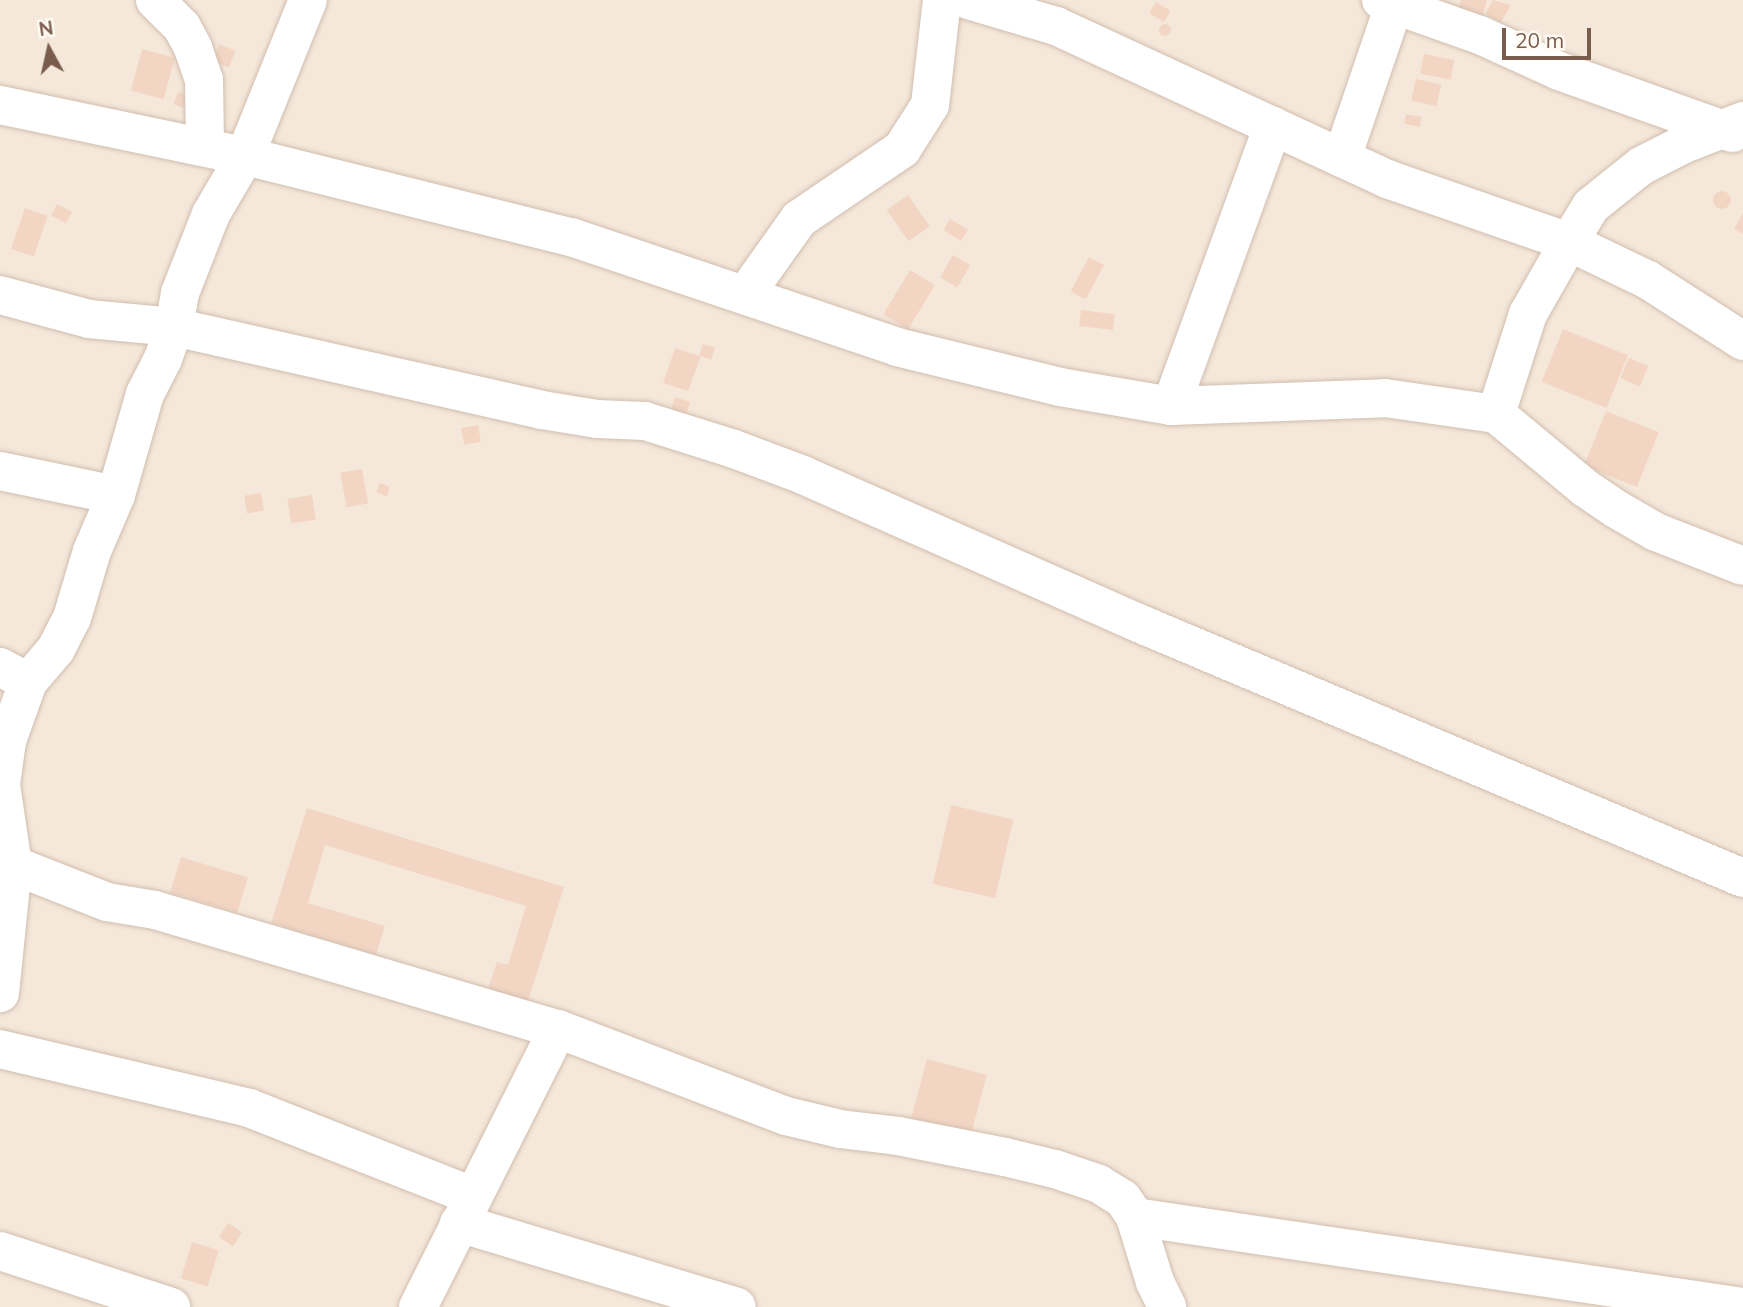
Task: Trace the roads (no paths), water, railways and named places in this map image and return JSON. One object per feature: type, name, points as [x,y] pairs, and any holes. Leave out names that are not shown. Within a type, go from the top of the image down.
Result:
[{"type":"street","points":[[155,0],[183,27],[204,80],[205,147]]},
{"type":"street","points":[[0,993],[6,863],[1,785],[14,675],[56,649],[72,618],[92,551],[116,495],[145,394],[163,359],[174,327],[180,293],[211,214],[245,156],[308,0]]},
{"type":"street","points":[[745,295],[799,219],[902,149],[930,105],[942,0]]},
{"type":"street","points":[[968,0],[1061,13],[1273,126],[1387,179],[1569,242],[1648,280],[1743,341]]},
{"type":"street","points":[[1342,158],[1388,3],[1480,35],[1559,71],[1737,129]]},
{"type":"street","points":[[0,106],[245,156],[571,237],[897,347],[1060,387],[1171,406],[1385,398],[1496,414],[1585,488],[1616,509],[1656,531],[1743,566]]},
{"type":"street","points":[[1171,406],[1273,126]]},
{"type":"street","points":[[1496,414],[1528,314],[1591,206],[1641,166],[1684,144],[1737,129]]},
{"type":"street","points":[[0,295],[89,319],[174,327],[542,410],[597,419],[645,421],[734,449],[803,475],[1136,622],[1743,877]]},
{"type":"street","points":[[0,471],[116,495]]},
{"type":"street","points":[[6,863],[107,902],[155,910],[558,1029],[786,1116],[840,1129],[898,1136],[1055,1169],[1099,1184],[1123,1199],[1135,1217],[1167,1307]]},
{"type":"street","points":[[420,1305],[558,1029]]},
{"type":"street","points":[[0,1049],[249,1108],[466,1210],[737,1307]]},
{"type":"street","points":[[1135,1217],[1743,1307]]},
{"type":"street","points":[[0,1251],[171,1307]]}]
